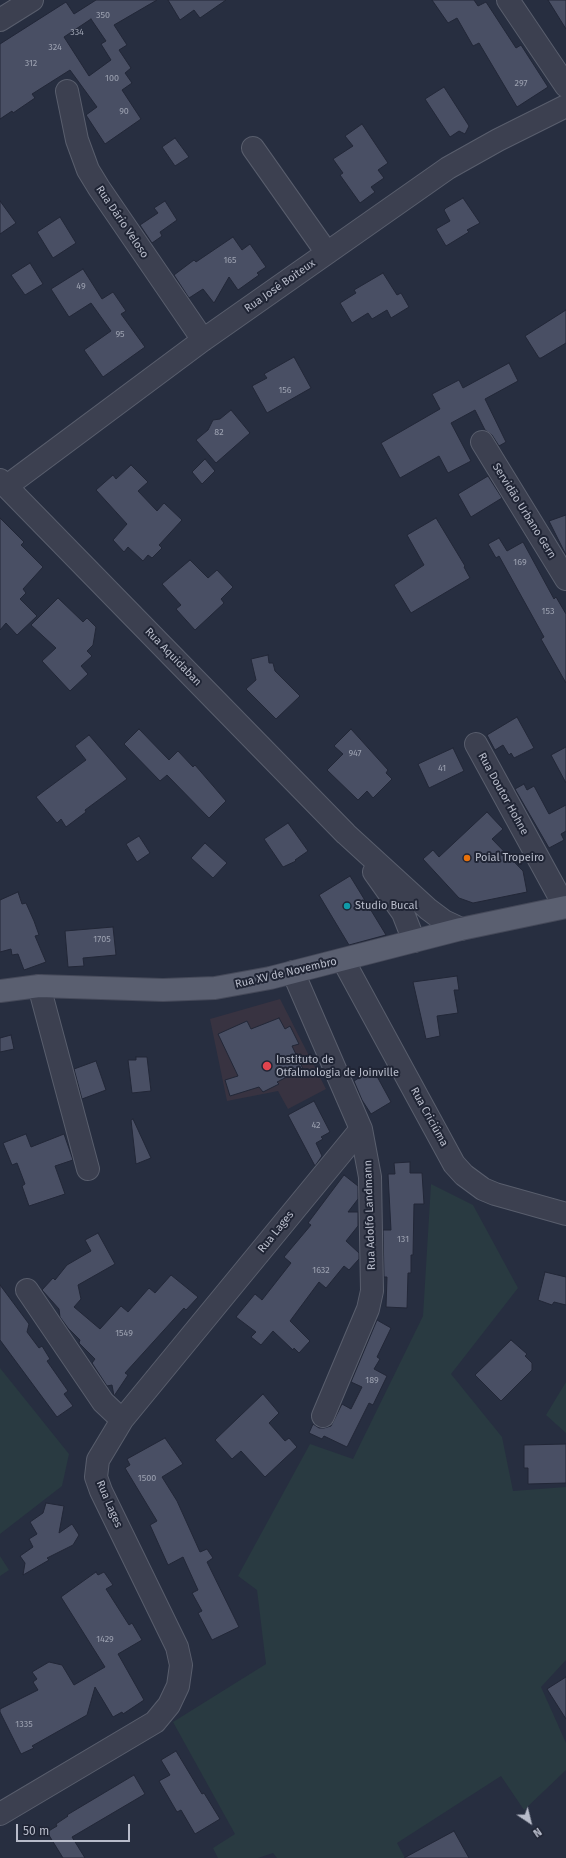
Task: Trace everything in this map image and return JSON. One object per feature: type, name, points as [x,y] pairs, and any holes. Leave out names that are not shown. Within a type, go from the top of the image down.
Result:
[{"type":"main road","name":"Rua XV de Novembro","points":[[0,991],[39,986],[194,990],[236,985],[343,960],[461,929],[565,907]]},
{"type":"street","points":[[0,20],[32,0]]},
{"type":"street","points":[[508,0],[566,86]]},
{"type":"street","name":"Rua Dário Veloso","points":[[67,91],[77,140],[88,170],[103,195],[203,340]]},
{"type":"street","name":"Rua José Boiteux","points":[[3,483],[203,340],[474,152],[566,106]]},
{"type":"street","points":[[253,148],[327,253]]},
{"type":"street","name":"Servidão Urbano Gern","points":[[482,442],[566,579]]},
{"type":"street","name":"Rua Aquidaban","points":[[3,483],[346,834],[428,909],[444,921],[461,929]]},
{"type":"street","name":"Rua Doutor Hohne","points":[[476,744],[565,907]]},
{"type":"street","name":"Rua Aquidaban","points":[[346,834],[403,913],[414,941]]},
{"type":"street","name":"Rua Criciúma","points":[[343,960],[454,1164],[474,1184],[489,1192],[566,1214]]},
{"type":"street","name":"Rua Adolfo Landmann","points":[[293,972],[361,1129],[370,1177],[372,1291],[368,1309],[323,1416]]},
{"type":"street","points":[[39,986],[88,1169]]},
{"type":"street","name":"Rua Lages","points":[[0,1814],[155,1722],[169,1705],[178,1686],[181,1665],[177,1647],[101,1491],[96,1478],[98,1460],[122,1420],[361,1129]]},
{"type":"street","points":[[27,1290],[103,1402],[122,1420]]},
{"type":"shaded area","name":"Instituto de Otfalmologia de Joinville","points":[[280,999],[326,1089],[288,1109],[278,1091],[227,1101],[210,1019]]},
{"type":"shaded area","points":[[431,1184],[473,1205],[518,1288],[451,1374],[502,1437],[513,1491],[566,1487],[566,1660],[541,1687],[566,1743],[566,1770],[524,1810],[501,1776],[397,1843],[405,1858],[277,1858],[273,1853],[258,1858],[218,1858],[213,1848],[235,1834],[173,1722],[266,1664],[257,1590],[238,1576],[310,1444],[353,1459],[423,1316]]},
{"type":"shaded area","points":[[0,1368],[69,1454],[62,1486],[0,1534]]},
{"type":"shaded area","points":[[566,1382],[566,1433],[546,1415]]},
{"type":"shaded area","points":[[0,1556],[9,1570],[0,1576]]},
{"type":"building","points":[[96,0],[157,0],[114,25],[127,45],[119,50],[131,68],[125,73],[132,83],[122,90],[141,119],[105,144],[86,115],[97,107],[70,70],[32,94],[35,98],[13,113],[12,111],[0,119],[0,44],[66,2],[74,14]],"holes":[[[91,19],[106,41],[101,44],[111,60],[89,76],[64,37]]]},
{"type":"building","points":[[168,0],[226,0],[200,18],[194,10],[180,20]]},
{"type":"building","points":[[432,0],[474,0],[478,6],[486,2],[516,48],[521,45],[548,87],[517,107],[479,43],[473,46],[457,18],[448,23]]},
{"type":"building","points":[[548,0],[566,0],[566,29]]},
{"type":"building","points":[[444,87],[469,126],[465,134],[459,131],[450,137],[425,99]]},
{"type":"building","points":[[362,124],[388,163],[378,170],[384,178],[371,187],[375,192],[360,203],[340,175],[343,173],[333,159],[353,146],[345,136]]},
{"type":"building","points":[[175,138],[189,157],[175,166],[162,147]]},
{"type":"building","points":[[463,198],[480,223],[467,230],[469,232],[446,246],[436,229],[450,221],[444,210]]},
{"type":"building","points":[[0,201],[16,223],[0,234]]},
{"type":"building","points":[[165,201],[177,220],[160,232],[162,236],[152,243],[140,225],[158,213],[154,208]]},
{"type":"building","points":[[60,217],[76,243],[53,258],[37,232]]},
{"type":"building","points":[[233,237],[242,250],[250,244],[266,267],[257,273],[259,275],[238,290],[229,277],[214,303],[203,289],[189,298],[174,275],[194,260],[196,262]]},
{"type":"building","points":[[30,263],[43,284],[25,295],[11,275]]},
{"type":"building","points":[[83,269],[102,299],[113,292],[126,311],[121,314],[145,347],[103,377],[84,350],[111,331],[91,303],[69,317],[51,289]]},
{"type":"building","points":[[383,273],[397,295],[401,293],[409,307],[391,318],[387,310],[372,319],[368,313],[352,323],[340,303],[356,293],[354,290]]},
{"type":"building","points":[[566,310],[566,343],[539,358],[525,336]]},
{"type":"building","points":[[294,357],[311,388],[267,413],[252,386],[267,378],[264,374]]},
{"type":"building","points":[[509,363],[518,381],[485,399],[506,442],[499,446],[492,435],[485,430],[475,410],[451,423],[471,461],[448,473],[439,456],[400,478],[381,443],[440,409],[432,394],[459,380],[463,388]]},
{"type":"building","points":[[231,410],[250,433],[216,463],[196,440],[208,430],[213,420],[220,419]]},
{"type":"building","points":[[205,459],[215,471],[202,484],[192,472]]},
{"type":"building","points":[[131,465],[148,482],[138,491],[157,511],[164,503],[182,520],[159,545],[162,548],[152,558],[148,555],[143,561],[128,547],[124,552],[113,540],[127,524],[96,490],[113,475],[116,479]]},
{"type":"building","points":[[488,476],[502,498],[471,517],[458,494]]},
{"type":"building","points":[[566,515],[566,555],[549,521]]},
{"type":"building","points":[[0,518],[24,542],[21,545],[43,567],[23,589],[26,593],[20,599],[37,616],[17,635],[6,623],[0,630]]},
{"type":"building","points":[[436,518],[465,566],[464,567],[470,578],[411,613],[394,585],[424,565],[407,535]]},
{"type":"building","points":[[499,538],[507,551],[523,542],[554,599],[556,597],[566,614],[566,683],[541,639],[544,637],[499,556],[496,558],[488,544]]},
{"type":"building","points":[[190,560],[208,578],[217,570],[233,587],[221,599],[224,603],[195,630],[176,609],[181,605],[162,584]]},
{"type":"building","points":[[58,598],[83,622],[87,618],[96,627],[93,645],[87,651],[92,656],[81,666],[88,674],[70,691],[42,661],[56,648],[31,625]]},
{"type":"building","points":[[268,655],[269,663],[273,663],[275,671],[300,696],[276,719],[246,689],[256,680],[251,659]]},
{"type":"building","points":[[517,717],[534,748],[514,758],[511,753],[509,755],[503,745],[495,750],[487,735]]},
{"type":"building","points":[[139,729],[169,760],[178,751],[193,767],[195,765],[226,801],[209,818],[167,775],[160,781],[124,744]]},
{"type":"building","points":[[351,729],[388,770],[386,773],[392,779],[373,798],[367,791],[358,800],[327,770],[343,754],[334,746]]},
{"type":"building","points":[[89,735],[127,779],[85,810],[86,812],[66,827],[61,819],[57,823],[36,797],[86,760],[75,746]]},
{"type":"building","points":[[566,747],[566,783],[551,755]]},
{"type":"building","points":[[453,748],[464,771],[429,788],[418,764]]},
{"type":"building","points":[[524,784],[527,790],[534,786],[549,814],[566,805],[566,831],[561,834],[564,840],[549,848],[515,789]]},
{"type":"building","name":"Poial Tropeiro","points":[[487,812],[503,829],[492,839],[523,871],[527,892],[473,903],[459,898],[423,859],[433,850],[439,857]]},
{"type":"building","points":[[288,823],[308,851],[295,860],[296,861],[283,867],[264,839]]},
{"type":"building","points":[[139,836],[150,853],[137,862],[126,844]]},
{"type":"building","points":[[205,843],[227,863],[213,878],[191,858]]},
{"type":"building","name":"Studio Bucal","points":[[350,876],[386,935],[349,945],[319,895]]},
{"type":"building","points":[[18,892],[22,904],[26,903],[34,921],[39,935],[35,936],[46,962],[24,970],[18,954],[12,955],[11,949],[0,952],[0,900]]},
{"type":"building","points":[[113,927],[116,955],[83,958],[84,966],[68,967],[65,931]]},
{"type":"building","points":[[457,976],[459,990],[454,990],[458,1013],[437,1016],[440,1036],[426,1039],[413,982]]},
{"type":"building","points":[[279,1018],[285,1029],[290,1026],[299,1044],[292,1046],[303,1069],[277,1082],[279,1084],[263,1092],[259,1087],[230,1096],[225,1080],[238,1076],[218,1034],[247,1021],[251,1029]]},
{"type":"building","points":[[11,1035],[14,1049],[0,1052],[0,1038]]},
{"type":"building","points":[[136,1057],[147,1057],[151,1091],[132,1093],[128,1060],[136,1060]]},
{"type":"building","points":[[96,1061],[106,1090],[82,1099],[74,1069]]},
{"type":"building","points":[[373,1069],[391,1102],[371,1114],[362,1100],[354,1081]]},
{"type":"building","points":[[314,1101],[330,1132],[321,1137],[323,1139],[316,1143],[322,1156],[315,1166],[288,1115]]},
{"type":"building","points":[[133,1119],[151,1158],[136,1164],[131,1120]]},
{"type":"building","points":[[26,1134],[31,1147],[64,1134],[73,1160],[55,1166],[65,1194],[29,1206],[22,1186],[25,1184],[17,1163],[12,1165],[3,1143]]},
{"type":"building","points":[[410,1162],[410,1173],[422,1173],[424,1204],[414,1204],[413,1255],[411,1255],[411,1273],[408,1273],[407,1308],[386,1307],[387,1277],[384,1277],[383,1230],[391,1230],[388,1174],[395,1174],[394,1163]]},
{"type":"building","points":[[344,1175],[358,1186],[358,1199],[348,1212],[358,1212],[358,1226],[346,1241],[359,1253],[359,1259],[349,1270],[344,1266],[326,1288],[319,1282],[290,1321],[310,1341],[299,1353],[294,1348],[293,1350],[273,1331],[261,1345],[251,1337],[256,1332],[236,1317],[255,1294],[262,1300],[291,1263],[284,1257],[311,1225],[308,1223]]},
{"type":"building","points":[[98,1233],[115,1264],[78,1285],[81,1299],[74,1307],[100,1329],[121,1306],[128,1312],[149,1288],[155,1293],[171,1275],[198,1297],[186,1310],[184,1308],[125,1373],[128,1375],[114,1396],[112,1385],[107,1386],[92,1363],[95,1359],[79,1343],[80,1340],[60,1317],[59,1309],[42,1290],[53,1278],[55,1280],[67,1265],[91,1251],[85,1240]]},
{"type":"building","points":[[545,1272],[566,1277],[566,1305],[554,1302],[552,1305],[538,1300]]},
{"type":"building","points":[[0,1285],[29,1324],[27,1332],[39,1348],[42,1346],[50,1359],[47,1361],[68,1391],[64,1394],[73,1406],[57,1417],[0,1340]]},
{"type":"building","points":[[377,1320],[391,1328],[377,1357],[380,1359],[374,1369],[387,1376],[373,1405],[369,1403],[347,1447],[324,1436],[322,1439],[309,1433],[313,1424],[319,1428],[331,1426],[342,1404],[351,1409],[362,1387],[351,1382]]},
{"type":"building","points":[[511,1340],[527,1354],[525,1356],[532,1363],[532,1370],[501,1401],[475,1375]]},
{"type":"building","points":[[263,1394],[279,1413],[269,1423],[285,1441],[289,1438],[297,1447],[265,1477],[241,1451],[232,1459],[215,1440]]},
{"type":"building","points":[[165,1438],[183,1464],[162,1477],[177,1501],[200,1552],[207,1549],[213,1558],[207,1562],[239,1627],[212,1640],[198,1613],[202,1611],[192,1593],[198,1590],[183,1557],[168,1565],[150,1525],[157,1521],[125,1468],[130,1465],[127,1459]]},
{"type":"building","points":[[566,1444],[566,1483],[528,1484],[528,1468],[524,1468],[524,1445]]},
{"type":"building","points":[[46,1503],[64,1506],[59,1533],[72,1524],[79,1535],[73,1545],[47,1558],[49,1560],[23,1575],[25,1563],[20,1556],[33,1547],[29,1539],[37,1534],[30,1522],[43,1513]]},
{"type":"building","points":[[96,1572],[98,1575],[104,1572],[113,1585],[106,1589],[129,1625],[132,1623],[142,1640],[118,1654],[144,1700],[123,1714],[122,1712],[113,1717],[95,1687],[87,1715],[32,1746],[34,1748],[21,1754],[0,1712],[0,1709],[38,1690],[33,1682],[37,1679],[32,1672],[49,1662],[62,1665],[74,1685],[105,1667],[61,1597]]},
{"type":"building","points":[[566,1677],[566,1719],[547,1689]]},
{"type":"building","points":[[176,1751],[202,1794],[204,1793],[220,1819],[195,1834],[181,1810],[177,1812],[159,1781],[170,1775],[161,1760]]},
{"type":"building","points":[[134,1775],[145,1794],[72,1837],[85,1858],[63,1858],[47,1832],[57,1826],[56,1824],[68,1816],[67,1815]]},
{"type":"building","points":[[454,1831],[469,1858],[404,1858]]},
{"type":"place","name":"Poial Tropeiro","points":[[467,858]]},
{"type":"place","name":"Studio Bucal","points":[[347,906]]},
{"type":"place","name":"Instituto de Otfalmologia de Joinville","points":[[267,1066]]}]
